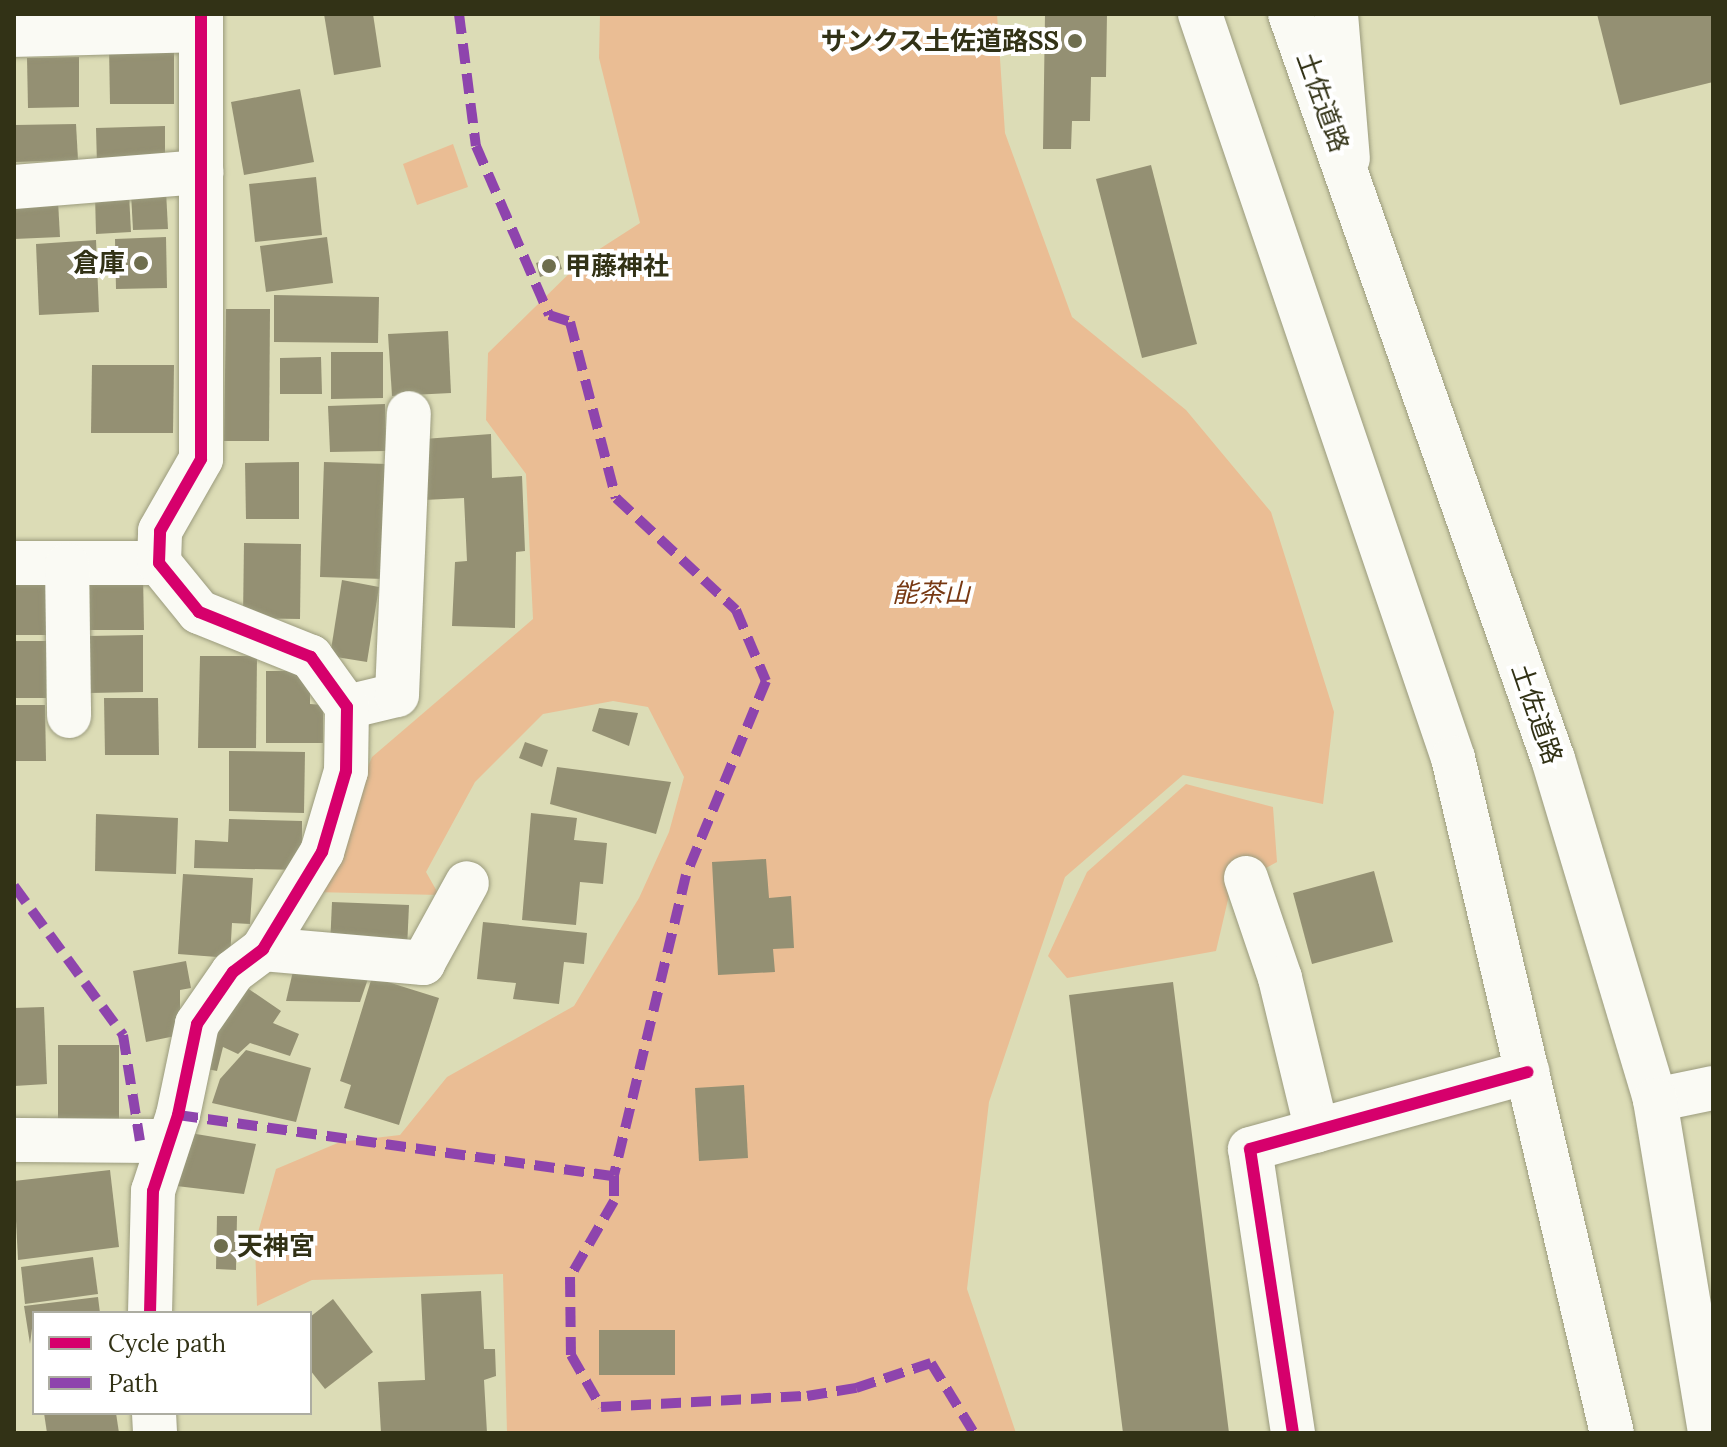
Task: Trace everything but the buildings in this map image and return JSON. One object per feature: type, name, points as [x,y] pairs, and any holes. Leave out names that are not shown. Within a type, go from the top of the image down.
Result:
[{"type":"main road","points":[[1200,14],[1453,758],[1611,1433]]},
{"type":"main road","name":"土佐道路","points":[[1290,14],[1349,171],[1553,759],[1655,1100],[1710,1433]]},
{"type":"main road","points":[[1336,14],[1349,171]]},
{"type":"main road","points":[[14,35],[201,22],[201,459],[160,531],[159,563],[199,612],[311,657],[347,707],[346,771],[322,852],[263,949],[233,972],[197,1024],[178,1115],[165,1141],[153,1191],[150,1311]]},
{"type":"main road","points":[[14,187],[201,172]]},
{"type":"main road","points":[[347,707],[397,695],[409,413]]},
{"type":"main road","points":[[14,563],[159,563]]},
{"type":"main road","points":[[67,565],[69,716]]},
{"type":"main road","points":[[1246,878],[1280,978],[1317,1131]]},
{"type":"main road","points":[[263,949],[423,963],[467,883]]},
{"type":"main road","points":[[1293,1433],[1250,1149],[1527,1072]]},
{"type":"main road","points":[[1655,1100],[1713,1088]]},
{"type":"main road","points":[[14,1140],[165,1141]]},
{"type":"green space","name":"能茶山","points":[[600,14],[997,14],[1005,133],[1072,317],[1186,410],[1271,512],[1334,712],[1323,804],[1183,775],[1065,877],[989,1102],[967,1289],[1016,1433],[507,1433],[503,1274],[312,1280],[257,1306],[255,1243],[276,1169],[340,1142],[400,1135],[447,1077],[574,1006],[639,898],[669,832],[684,777],[648,707],[613,701],[543,714],[475,782],[426,872],[439,895],[314,892],[372,757],[533,619],[526,474],[486,420],[488,353],[584,259],[640,223],[599,58]]},
{"type":"green space","points":[[453,144],[468,187],[417,205],[403,164]]},
{"type":"green space","points":[[1186,784],[1273,807],[1277,862],[1231,887],[1216,951],[1067,978],[1048,956],[1087,872]]},
{"type":"marked path","points":[[459,14],[476,146],[549,315],[570,322],[616,498],[736,610],[766,681],[686,875],[614,1176],[614,1201],[570,1277],[571,1355],[601,1407],[807,1396],[856,1388],[931,1363],[974,1433]]},
{"type":"marked path","points":[[14,886],[123,1035],[140,1141]]},
{"type":"marked path","points":[[178,1115],[614,1176]]},
{"type":"cycle path","points":[[150,1311],[153,1191],[178,1115],[197,1024],[233,972],[263,949],[322,852],[346,771],[347,707],[311,657],[199,612],[159,563],[160,531],[201,459],[201,14]]},
{"type":"cycle path","points":[[1293,1433],[1250,1149],[1527,1072]]},
{"type":"place","name":"サンクス土佐道路SS","points":[[1075,41]]},
{"type":"place","name":"倉庫","points":[[141,263]]},
{"type":"place","name":"甲藤神社","points":[[549,266]]},
{"type":"place","name":"天神宮","points":[[221,1246]]}]
